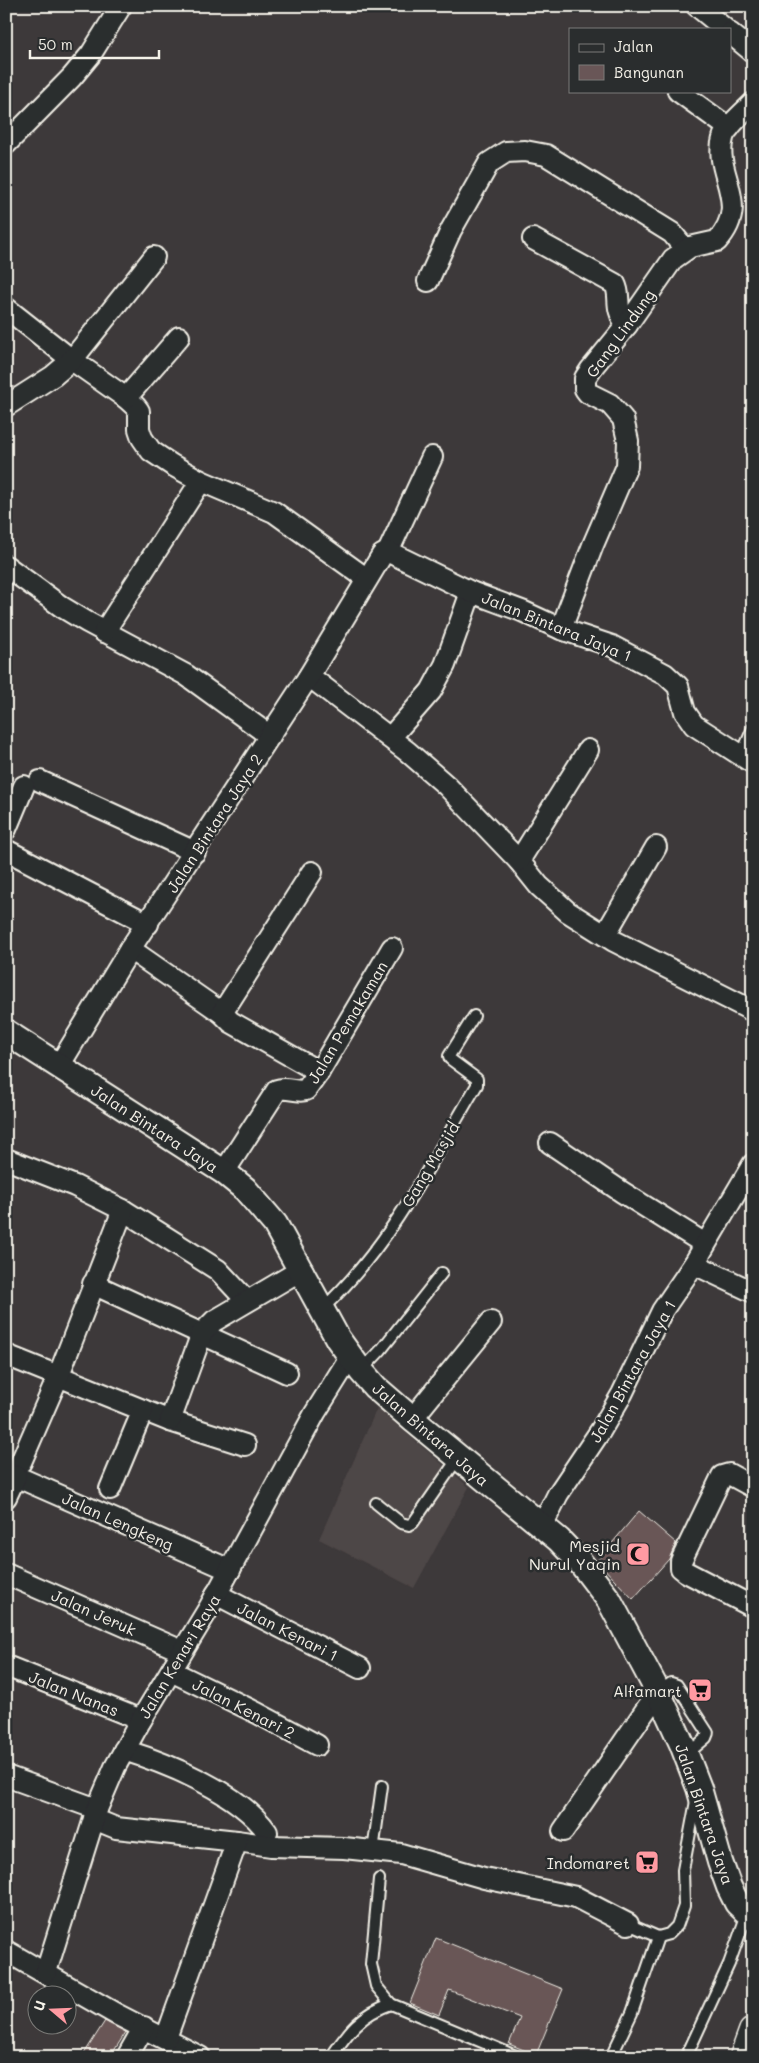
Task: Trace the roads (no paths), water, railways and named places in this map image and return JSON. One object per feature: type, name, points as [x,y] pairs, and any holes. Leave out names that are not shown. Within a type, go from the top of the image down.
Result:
[{"type":"main road","points":[[744,2057],[753,2032]]},
{"type":"street","points":[[6,144],[72,77],[91,54],[121,6]]},
{"type":"street","points":[[699,7],[723,28]]},
{"type":"street","points":[[732,36],[753,52]]},
{"type":"street","points":[[679,92],[730,128]]},
{"type":"street","points":[[428,281],[451,230],[489,163],[506,152],[525,151],[546,155],[672,233],[685,249],[717,241],[729,224],[732,199],[721,150],[723,136],[753,103]]},
{"type":"street","points":[[533,239],[615,284],[618,291],[617,305],[619,313],[627,325]]},
{"type":"street","name":"Gang Lindung","points":[[561,629],[593,545],[627,466],[628,441],[623,419],[610,404],[588,393],[584,384],[590,369],[627,325],[669,264],[685,249]]},
{"type":"street","points":[[6,406],[53,376],[72,360],[154,257]]},
{"type":"street","points":[[6,308],[72,360],[126,398],[139,411],[139,429],[142,438],[151,450],[172,465],[201,480],[274,512],[367,579],[382,554],[388,552],[432,457]]},
{"type":"street","points":[[126,398],[179,337]]},
{"type":"street","points":[[104,632],[201,480]]},
{"type":"street","name":"Jalan Bintara Jaya 1","points":[[388,552],[472,592],[522,611],[561,629],[612,646],[665,674],[678,686],[685,712],[694,726],[747,760]]},
{"type":"street","points":[[6,566],[62,607],[104,632],[186,675],[270,736]]},
{"type":"street","name":"Jalan Bintara Jaya 2","points":[[59,1066],[130,950],[309,676],[367,579]]},
{"type":"street","points":[[390,738],[431,690],[445,665],[472,592]]},
{"type":"street","points":[[309,676],[408,752],[447,786],[519,861],[539,886],[568,912],[605,935],[753,1011]]},
{"type":"street","points":[[519,861],[588,750]]},
{"type":"street","points":[[6,829],[32,783],[195,852]]},
{"type":"street","points":[[605,935],[656,848]]},
{"type":"street","points":[[6,850],[148,924]]},
{"type":"street","points":[[222,1013],[312,872]]},
{"type":"street","name":"Jalan Pemakaman","points":[[224,1172],[276,1090],[285,1088],[295,1091],[306,1090],[319,1072],[392,948]]},
{"type":"street","points":[[130,950],[222,1013],[232,1022],[319,1072]]},
{"type":"street","name":"Jalan Bintara Jaya","points":[[6,1032],[224,1172],[245,1189],[270,1217],[355,1364],[375,1387],[542,1526],[580,1562],[609,1600],[658,1692],[699,1788],[729,1887],[737,1903],[750,1916]]},
{"type":"street","points":[[550,1143],[622,1192],[705,1244]]},
{"type":"street","points":[[6,1159],[75,1186],[123,1210],[218,1270],[247,1301]]},
{"type":"street","name":"Jalan Bintara Jaya 1","points":[[542,1526],[558,1494],[601,1430],[622,1394],[662,1310],[694,1264],[753,1164]]},
{"type":"street","points":[[6,1497],[14,1470],[58,1377],[123,1210]]},
{"type":"street","points":[[694,1264],[753,1292]]},
{"type":"street","points":[[170,1421],[202,1333],[214,1321],[247,1301],[289,1277],[303,1272]]},
{"type":"street","points":[[94,1284],[287,1373]]},
{"type":"street","points":[[412,1419],[491,1322]]},
{"type":"street","points":[[6,1355],[170,1421],[245,1445]]},
{"type":"street","name":"Jalan Kenari Raya","points":[[46,1972],[96,1814],[124,1750],[230,1570],[306,1430],[355,1364]]},
{"type":"street","points":[[110,1489],[143,1410]]},
{"type":"street","name":"Jalan Lengkeng","points":[[14,1470],[230,1570]]},
{"type":"street","points":[[753,1487],[729,1474],[722,1476],[682,1561],[682,1568],[686,1572],[753,1606]]},
{"type":"street","name":"Jalan Jeruk","points":[[6,1574],[182,1651]]},
{"type":"street","name":"Jalan Kenari 1","points":[[216,1594],[360,1668]]},
{"type":"street","name":"Jalan Nanas","points":[[6,1666],[141,1720]]},
{"type":"street","name":"Jalan Kenari 2","points":[[171,1671],[317,1745]]},
{"type":"street","points":[[563,1831],[658,1692]]},
{"type":"street","points":[[124,1750],[192,1778],[241,1805],[257,1818],[267,1832]]},
{"type":"street","points":[[6,1776],[96,1814],[116,1828],[237,1840],[271,1846],[401,1854],[484,1878],[576,1897],[628,1924]]},
{"type":"street","points":[[166,2038],[237,1840]]},
{"type":"street","points":[[6,1951],[46,1972],[116,2014],[200,2057]]},
{"type":"street","points":[[127,2057],[144,2027]]},
{"type":"lane","points":[[747,760],[753,728]]},
{"type":"lane","name":"Gang Masjid","points":[[322,1309],[343,1290],[392,1228],[477,1086],[476,1079],[450,1059],[474,1016]]},
{"type":"lane","points":[[355,1364],[381,1350],[442,1273]]},
{"type":"lane","points":[[376,1503],[401,1523],[409,1525],[413,1523],[458,1458]]},
{"type":"lane","points":[[373,1851],[382,1786]]},
{"type":"lane","points":[[628,1924],[658,1937],[669,1934],[676,1926],[684,1906],[682,1870],[699,1788]]},
{"type":"lane","points":[[379,1879],[371,1964],[376,1986],[391,2004],[518,2057]]},
{"type":"lane","points":[[686,2057],[750,1916]]},
{"type":"lane","points":[[611,2057],[632,2013],[658,1937]]},
{"type":"lane","points":[[331,2057],[359,2020],[376,2009],[391,2004]]},
{"type":"place","name":"Mesjid Nurul Yaqin","points":[[638,1554]]},
{"type":"place","name":"Alfamart","points":[[700,1690]]},
{"type":"place","name":"Indomaret","points":[[647,1862]]}]
